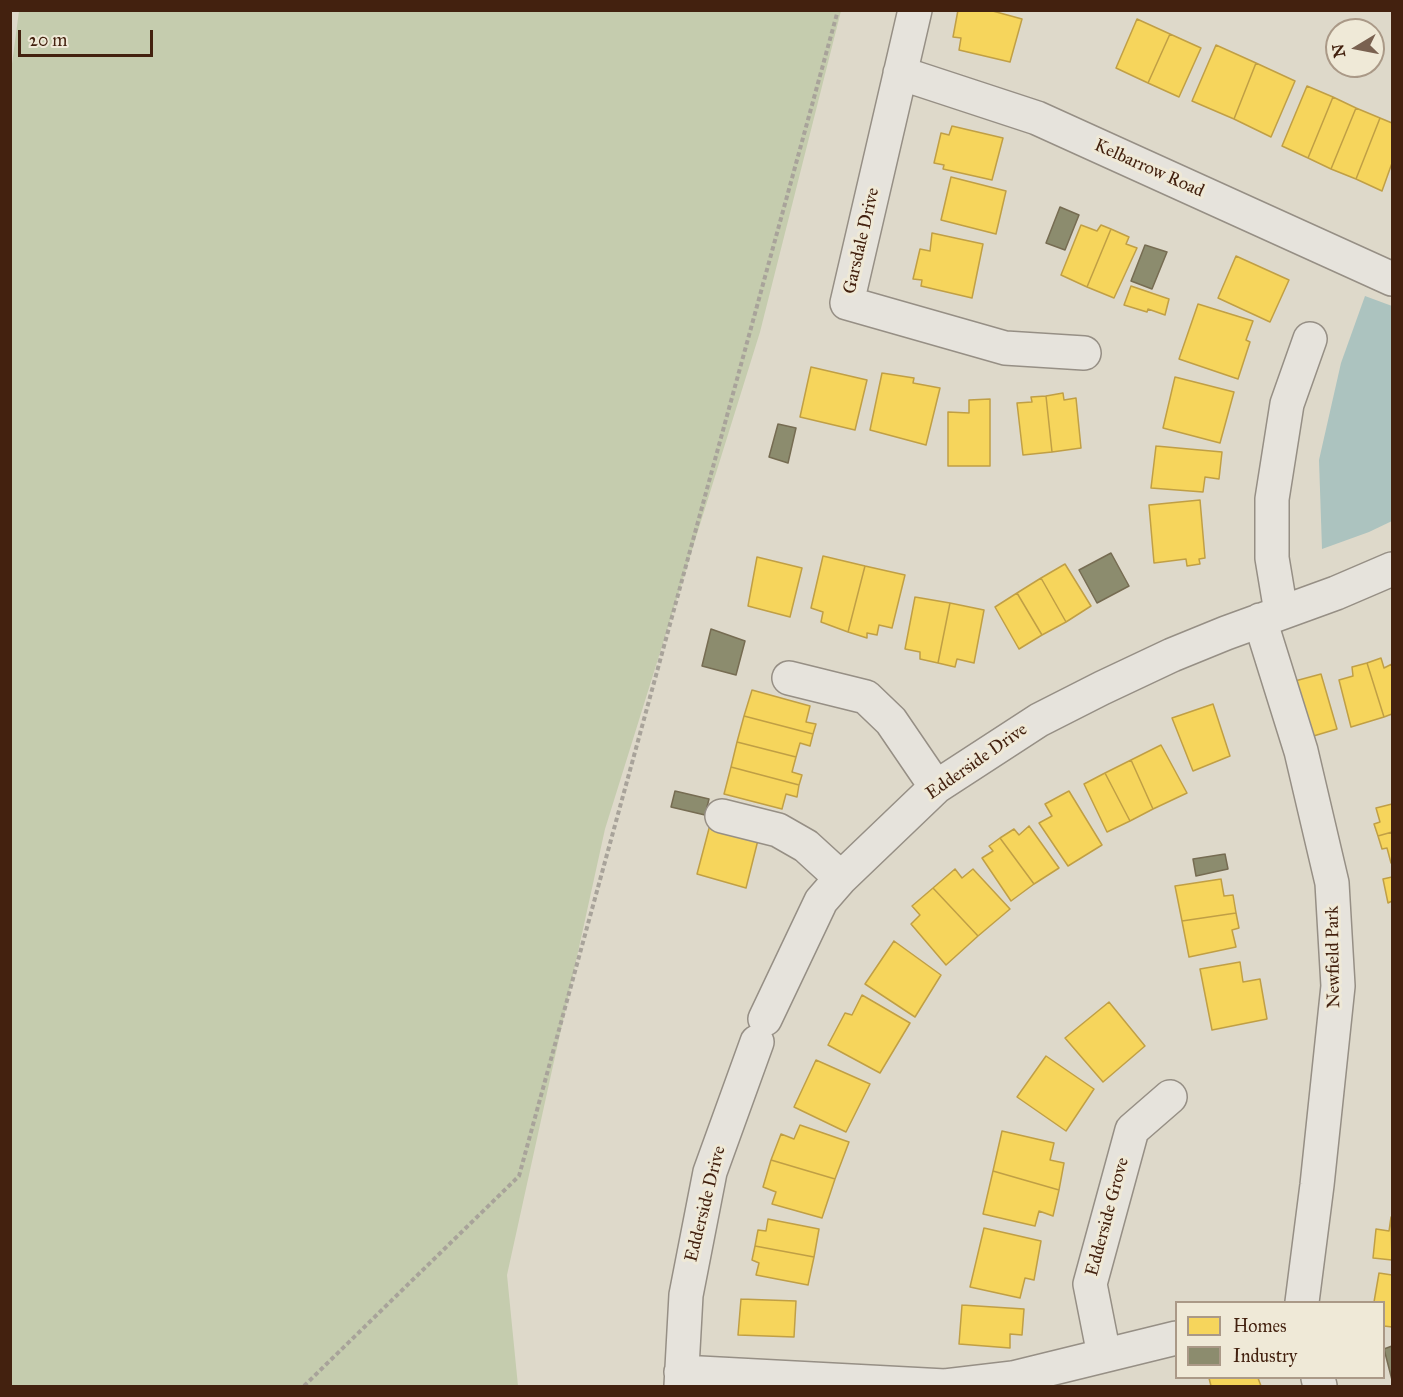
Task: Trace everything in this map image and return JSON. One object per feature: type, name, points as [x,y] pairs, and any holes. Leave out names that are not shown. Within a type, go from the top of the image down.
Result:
[{"type":"street","name":"Garsdale Drive","points":[[915,10],[847,303],[1005,348],[1084,353]]},
{"type":"street","name":"Kelbarrow Road","points":[[900,74],[1037,118],[1392,279]]},
{"type":"street","points":[[1271,616],[1272,499],[1287,404],[1310,339]]},
{"type":"street","name":"Edderside Drive","points":[[1175,1338],[1012,1378],[945,1386],[681,1379],[686,1295],[710,1172],[761,1030],[821,901],[936,787],[1039,720],[1172,655],[1336,593],[1392,569]]},
{"type":"street","name":"Newfield Park","points":[[1271,616],[1332,883],[1338,986],[1302,1301]]},
{"type":"street","points":[[789,678],[866,697],[891,721],[936,787]]},
{"type":"street","points":[[722,816],[778,830],[806,846],[842,878]]},
{"type":"street","name":"Edderside Grove","points":[[1104,1355],[1090,1284],[1132,1130],[1170,1097]]},
{"type":"path","points":[[304,1386],[519,1176],[838,10]]},
{"type":"green space","points":[[19,11],[841,11],[760,332],[605,829],[507,1275],[518,1386],[11,1386],[10,79]]},
{"type":"water","points":[[1365,296],[1392,306],[1392,521],[1322,549],[1319,460],[1341,363]]},
{"type":"building: Homes","points":[[958,10],[989,10],[1022,19],[1010,62],[959,50],[961,38],[953,37]]},
{"type":"building: Homes","points":[[1137,19],[1170,34],[1148,83],[1116,68]]},
{"type":"building: Homes","points":[[1170,34],[1201,48],[1179,97],[1148,83]]},
{"type":"building: Homes","points":[[1216,45],[1256,63],[1234,119],[1192,101]]},
{"type":"building: Homes","points":[[1256,63],[1295,81],[1271,137],[1234,119]]},
{"type":"building: Homes","points":[[1307,86],[1333,97],[1308,158],[1282,146]]},
{"type":"building: Homes","points":[[1333,97],[1356,108],[1331,169],[1308,158]]},
{"type":"building: Homes","points":[[1356,108],[1380,118],[1356,179],[1331,169]]},
{"type":"building: Homes","points":[[1380,118],[1392,123],[1392,163],[1382,191],[1356,179]]},
{"type":"building: Homes","points":[[952,126],[1003,138],[992,180],[943,169],[944,165],[934,163],[941,133],[949,135]]},
{"type":"building: Homes","points":[[951,177],[1006,191],[996,234],[941,220]]},
{"type":"building: Homes","points":[[1081,225],[1097,231],[1101,225],[1111,229],[1087,287],[1061,275]]},
{"type":"building: Homes","points":[[1111,229],[1129,237],[1126,244],[1137,248],[1114,298],[1087,287]]},
{"type":"building: Homes","points":[[932,233],[983,244],[972,298],[921,286],[922,280],[913,279],[920,249],[930,251]]},
{"type":"building: Homes","points":[[1236,256],[1289,280],[1270,322],[1218,298]]},
{"type":"building: Homes","points":[[1131,286],[1169,299],[1165,315],[1148,309],[1147,312],[1124,305]]},
{"type":"building: Homes","points":[[1198,304],[1253,321],[1246,340],[1250,342],[1238,379],[1179,359]]},
{"type":"building: Homes","points":[[811,367],[867,380],[855,430],[800,417]]},
{"type":"building: Homes","points":[[882,373],[914,378],[913,383],[940,388],[926,445],[870,430]]},
{"type":"building: Homes","points":[[1175,377],[1234,392],[1220,443],[1163,428]]},
{"type":"building: Homes","points":[[1063,393],[1064,400],[1076,398],[1081,448],[1052,452],[1046,396]]},
{"type":"building: Homes","points":[[1046,396],[1052,452],[1023,455],[1017,403],[1032,402],[1031,397]]},
{"type":"building: Homes","points":[[990,399],[990,466],[948,466],[948,412],[969,413],[969,400]]},
{"type":"building: Homes","points":[[1156,446],[1222,452],[1219,479],[1205,477],[1203,492],[1151,488]]},
{"type":"building: Homes","points":[[1200,500],[1205,558],[1199,559],[1200,564],[1187,566],[1186,559],[1154,563],[1149,505]]},
{"type":"building: Homes","points":[[823,556],[865,566],[848,632],[821,622],[823,612],[811,608]]},
{"type":"building: Homes","points":[[757,557],[802,568],[790,617],[748,606]]},
{"type":"building: Homes","points":[[1065,564],[1091,606],[1066,622],[1041,578]]},
{"type":"building: Homes","points":[[865,566],[905,575],[892,628],[879,625],[877,635],[867,633],[867,638],[848,632]]},
{"type":"building: Homes","points":[[1041,578],[1066,622],[1042,635],[1017,593]]},
{"type":"building: Homes","points":[[1017,593],[1042,635],[1019,649],[995,607]]},
{"type":"building: Homes","points":[[915,597],[950,603],[938,663],[920,659],[920,652],[905,649]]},
{"type":"building: Homes","points":[[950,603],[984,610],[974,663],[957,659],[955,667],[938,663]]},
{"type":"building: Homes","points":[[1381,658],[1384,668],[1392,664],[1392,714],[1384,717],[1367,663]]},
{"type":"building: Homes","points":[[1367,663],[1384,717],[1351,727],[1339,680],[1353,676],[1352,667]]},
{"type":"building: Homes","points":[[1321,674],[1337,729],[1300,740],[1295,681]]},
{"type":"building: Homes","points":[[752,690],[810,706],[806,722],[816,724],[813,734],[744,716]]},
{"type":"building: Homes","points":[[1213,704],[1230,756],[1193,771],[1172,718]]},
{"type":"building: Homes","points":[[744,716],[813,734],[810,746],[800,743],[796,757],[737,742]]},
{"type":"building: Homes","points":[[737,742],[796,757],[792,772],[802,775],[799,785],[731,767]]},
{"type":"building: Homes","points":[[1161,745],[1187,793],[1153,809],[1131,760]]},
{"type":"building: Homes","points":[[1131,760],[1153,809],[1130,821],[1105,773]]},
{"type":"building: Homes","points":[[731,767],[799,785],[797,797],[786,794],[782,809],[724,794]]},
{"type":"building: Homes","points":[[1105,773],[1130,821],[1107,832],[1084,784]]},
{"type":"building: Homes","points":[[1069,791],[1102,845],[1068,866],[1039,823],[1052,816],[1045,804]]},
{"type":"building: Homes","points":[[1392,804],[1392,832],[1378,836],[1374,824],[1380,822],[1376,808]]},
{"type":"building: Homes","points":[[711,821],[759,836],[746,888],[697,874]]},
{"type":"building: Homes","points":[[1029,826],[1059,868],[1034,884],[1000,838],[1014,829],[1019,835]]},
{"type":"building: Homes","points":[[1392,832],[1391,863],[1387,848],[1382,849],[1378,836]]},
{"type":"building: Homes","points":[[1000,838],[1034,884],[1011,901],[982,858],[993,851],[989,846]]},
{"type":"building: Homes","points":[[955,869],[962,878],[973,869],[1010,909],[978,936],[933,888]]},
{"type":"building: Homes","points":[[1392,877],[1392,901],[1388,903],[1383,879]]},
{"type":"building: Homes","points":[[1221,879],[1224,896],[1233,895],[1236,913],[1182,921],[1175,886]]},
{"type":"building: Homes","points":[[933,888],[978,936],[946,965],[911,924],[920,915],[912,906]]},
{"type":"building: Homes","points":[[1236,913],[1239,928],[1232,930],[1236,947],[1189,957],[1182,921]]},
{"type":"building: Homes","points":[[894,941],[941,975],[915,1017],[865,984]]},
{"type":"building: Homes","points":[[1240,962],[1243,982],[1260,979],[1267,1019],[1212,1030],[1200,969]]},
{"type":"building: Homes","points":[[862,995],[910,1023],[880,1073],[828,1045],[845,1013],[852,1015]]},
{"type":"building: Homes","points":[[1109,1002],[1145,1046],[1103,1082],[1065,1038]]},
{"type":"building: Homes","points":[[1046,1056],[1094,1089],[1066,1131],[1017,1097]]},
{"type":"building: Homes","points":[[816,1060],[870,1084],[846,1132],[794,1107]]},
{"type":"building: Homes","points":[[800,1125],[849,1142],[835,1179],[771,1160],[781,1134],[794,1139]]},
{"type":"building: Homes","points":[[1002,1131],[1054,1143],[1050,1160],[1064,1163],[1059,1190],[993,1171]]},
{"type":"building: Homes","points":[[771,1160],[835,1179],[822,1218],[772,1204],[776,1192],[763,1187]]},
{"type":"building: Homes","points":[[993,1171],[1059,1190],[1053,1216],[1039,1211],[1035,1226],[983,1214]]},
{"type":"building: Homes","points":[[1391,1217],[1392,1260],[1373,1258],[1376,1229],[1389,1231]]},
{"type":"building: Homes","points":[[768,1219],[819,1229],[814,1257],[755,1246],[758,1230],[766,1231]]},
{"type":"building: Homes","points":[[984,1228],[1041,1241],[1034,1280],[1025,1278],[1020,1298],[970,1287]]},
{"type":"building: Homes","points":[[755,1246],[814,1257],[808,1285],[756,1275],[759,1263],[752,1260]]},
{"type":"building: Homes","points":[[1379,1273],[1392,1275],[1392,1327],[1385,1326],[1385,1301],[1374,1301]]},
{"type":"building: Homes","points":[[741,1299],[796,1301],[794,1337],[738,1335]]},
{"type":"building: Homes","points":[[962,1305],[1024,1309],[1022,1335],[1010,1334],[1010,1348],[959,1344]]},
{"type":"building: Homes","points":[[1209,1379],[1258,1379],[1261,1386],[1211,1386]]},
{"type":"building: Industry","points":[[1060,207],[1079,215],[1065,250],[1046,243]]},
{"type":"building: Industry","points":[[1145,245],[1167,252],[1152,289],[1131,281]]},
{"type":"building: Industry","points":[[778,424],[796,428],[788,463],[769,457]]},
{"type":"building: Industry","points":[[1111,553],[1129,586],[1097,603],[1079,570]]},
{"type":"building: Industry","points":[[711,629],[745,641],[736,675],[702,666]]},
{"type":"building: Industry","points":[[675,791],[709,799],[705,815],[671,807]]},
{"type":"building: Industry","points":[[1225,854],[1228,869],[1196,876],[1193,859]]},
{"type":"building: Industry","points":[[1392,1346],[1392,1380],[1385,1353],[1385,1349]]}]
